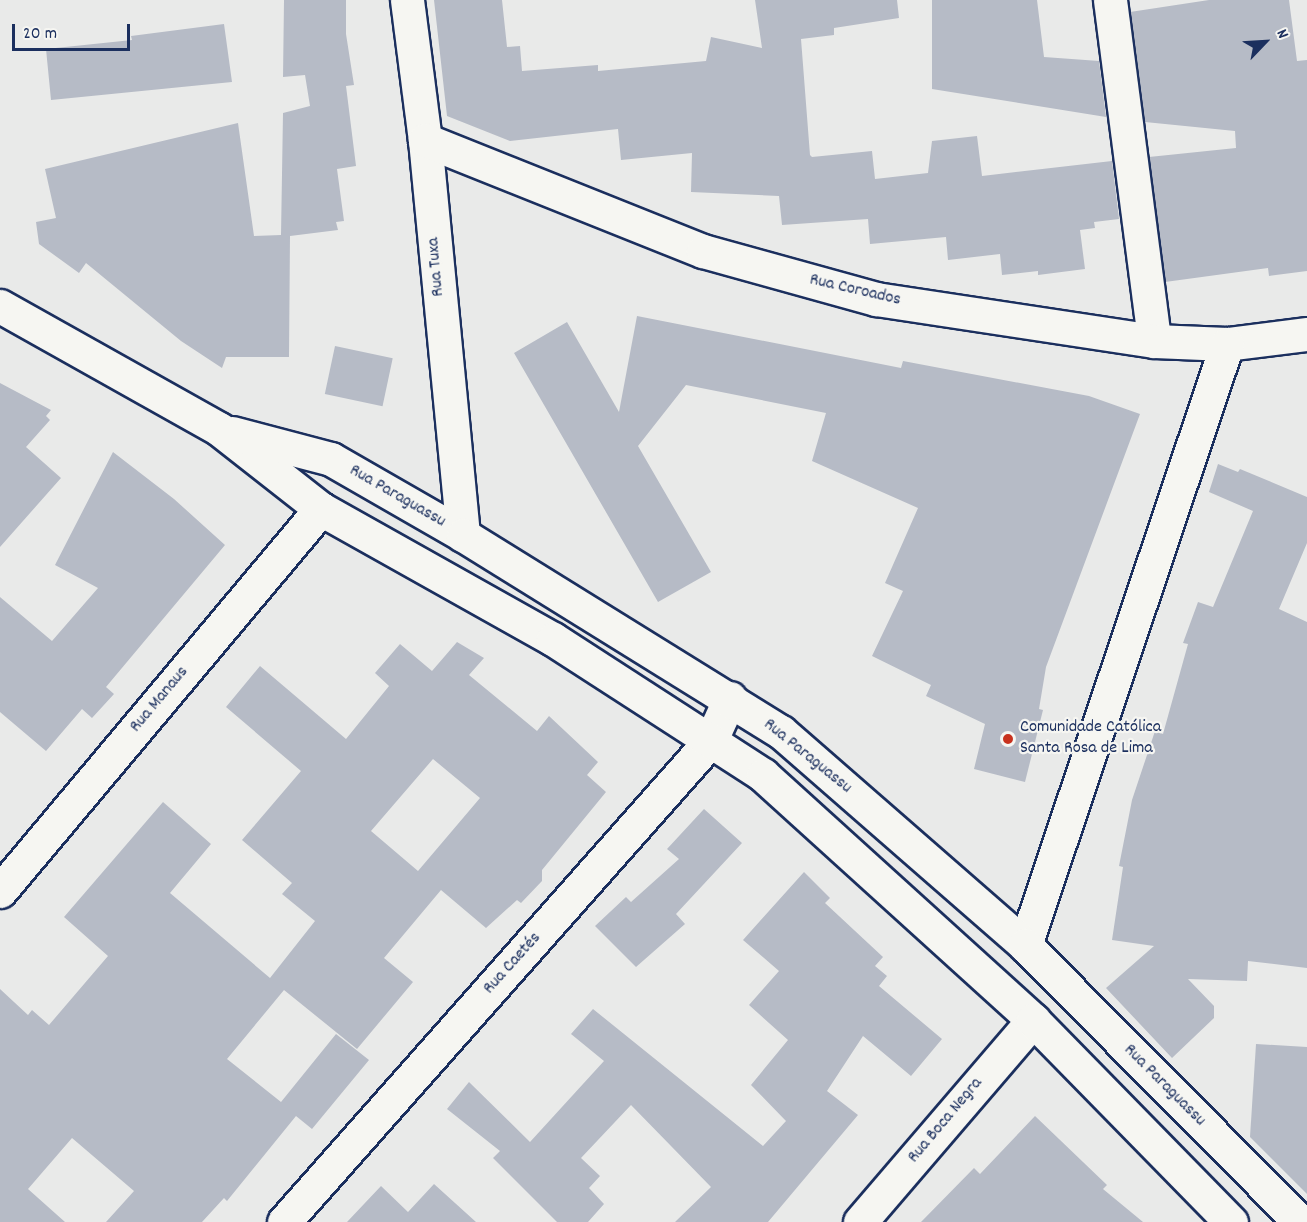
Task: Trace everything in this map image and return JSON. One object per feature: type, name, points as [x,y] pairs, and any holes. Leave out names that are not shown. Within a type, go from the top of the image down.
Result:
[{"type":"street","name":"Rua Tuxa","points":[[407,0],[425,140],[462,535]]},
{"type":"street","points":[[1110,0],[1154,341]]},
{"type":"street","name":"Rua Coroados","points":[[425,140],[703,250],[864,296],[1154,341],[1227,344],[1307,334]]},
{"type":"street","name":"Rua Paraguassu","points":[[0,306],[219,429],[321,509],[553,639],[763,775],[1032,1020],[1231,1222]]},
{"type":"street","points":[[1025,945],[1227,344]]},
{"type":"street","name":"Rua Paraguassu","points":[[219,429],[331,459],[462,535],[781,732],[1025,945],[1300,1222]]},
{"type":"street","name":"Rua Manaus","points":[[0,891],[321,509]]},
{"type":"street","name":"Rua Caetés","points":[[284,1222],[711,740],[729,698]]},
{"type":"street","name":"Rua Boca Negra","points":[[860,1222],[1032,1020]]},
{"type":"building","points":[[284,0],[346,0],[346,34],[354,85],[346,86],[356,166],[337,169],[344,221],[336,222],[338,230],[290,236],[289,357],[226,357],[222,368],[181,341],[86,263],[79,273],[39,244],[36,222],[56,218],[45,169],[238,123],[254,236],[281,235],[283,113],[310,106],[305,75],[283,77]]},
{"type":"building","points":[[434,0],[502,0],[507,47],[520,46],[522,71],[598,65],[598,71],[706,61],[711,37],[762,48],[755,0],[897,0],[899,18],[834,28],[834,35],[801,39],[810,155],[812,157],[872,151],[875,179],[928,173],[932,141],[977,136],[982,176],[1112,161],[1119,219],[1094,222],[1095,228],[1080,230],[1085,269],[1038,275],[1038,271],[1002,275],[1000,254],[948,260],[946,237],[870,244],[868,219],[782,225],[779,196],[691,192],[692,153],[621,160],[618,129],[510,141],[447,116]]},
{"type":"building","points":[[932,0],[1037,0],[1044,57],[1099,61],[1106,117],[932,89]]},
{"type":"building","points":[[1209,0],[1289,0],[1297,61],[1307,60],[1307,271],[1269,276],[1268,268],[1165,282],[1149,157],[1236,148],[1235,131],[1145,122],[1130,12]]},
{"type":"building","points":[[224,24],[232,82],[51,100],[46,49],[132,40],[131,36]]},
{"type":"building","points":[[637,316],[901,368],[903,361],[1089,396],[1140,414],[1046,667],[1039,709],[1043,710],[1025,782],[974,769],[985,724],[926,696],[931,685],[872,656],[903,591],[885,583],[918,508],[812,461],[826,413],[686,385],[638,446],[711,572],[658,602],[514,353],[567,322],[619,412]]},
{"type":"building","points":[[335,346],[393,358],[383,406],[325,394]]},
{"type":"building","points":[[0,383],[51,410],[46,416],[50,420],[26,447],[61,478],[0,547]]},
{"type":"building","points":[[113,452],[174,499],[225,545],[106,687],[114,694],[92,718],[82,709],[46,751],[0,712],[0,597],[52,641],[98,588],[55,565]]},
{"type":"building","points":[[1218,464],[1238,472],[1240,469],[1307,497],[1307,543],[1279,609],[1307,622],[1307,968],[1248,961],[1247,981],[1188,979],[1214,1006],[1214,1018],[1172,1058],[1106,988],[1154,946],[1112,940],[1123,867],[1119,866],[1132,800],[1155,731],[1163,734],[1188,644],[1183,643],[1198,602],[1213,607],[1253,511],[1209,492]]},
{"type":"building","points":[[457,642],[484,658],[469,675],[537,731],[549,716],[598,762],[587,775],[606,792],[542,870],[542,881],[521,903],[517,900],[486,928],[441,890],[384,958],[413,982],[357,1049],[284,990],[227,1059],[281,1102],[336,1034],[369,1060],[312,1129],[296,1116],[227,1201],[224,1198],[202,1222],[106,1222],[134,1191],[72,1138],[28,1189],[65,1222],[0,1222],[0,989],[28,1015],[32,1010],[49,1025],[108,956],[64,917],[163,802],[211,844],[170,893],[270,978],[315,921],[282,894],[292,883],[242,840],[301,771],[226,707],[260,666],[346,739],[389,686],[375,673],[400,644],[432,671]],"holes":[[[433,759],[480,798],[418,871],[371,831]]]},
{"type":"building","points":[[704,809],[742,843],[676,914],[685,924],[636,967],[595,926],[626,897],[631,902],[679,859],[667,849]]},
{"type":"building","points":[[804,872],[830,898],[825,903],[883,957],[875,966],[887,976],[879,986],[942,1039],[911,1076],[863,1036],[827,1091],[858,1115],[768,1222],[675,1222],[711,1187],[631,1105],[581,1158],[600,1176],[589,1188],[604,1204],[588,1222],[557,1222],[493,1158],[500,1151],[447,1109],[469,1082],[530,1142],[604,1061],[571,1034],[593,1009],[763,1146],[786,1121],[751,1085],[788,1040],[749,1005],[779,971],[743,940]]},
{"type":"building","points":[[1256,1044],[1307,1047],[1307,1194],[1250,1137]]},
{"type":"building","points":[[1035,1116],[1107,1185],[1103,1189],[1143,1222],[921,1222],[974,1168],[980,1174]]},
{"type":"building","points":[[434,1184],[476,1222],[347,1222],[381,1186],[408,1212]]},
{"type":"place","name":"Comunidade Católica Santa Rosa de Lima","points":[[1008,739]]}]
